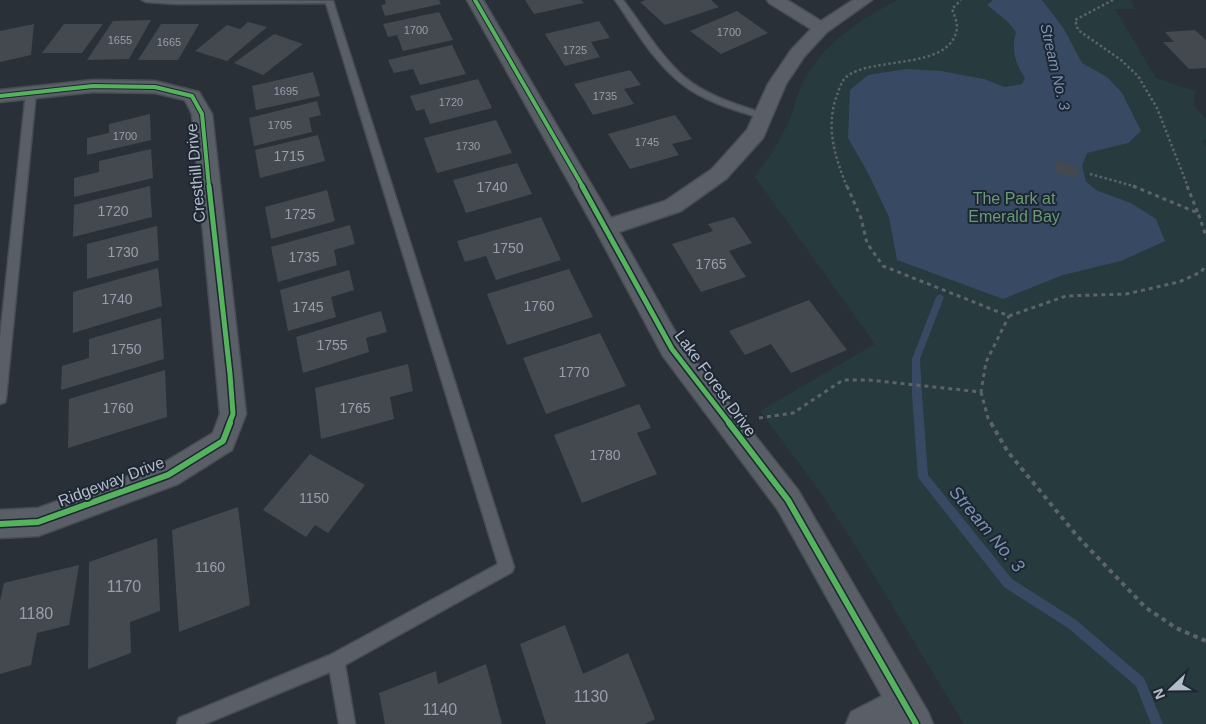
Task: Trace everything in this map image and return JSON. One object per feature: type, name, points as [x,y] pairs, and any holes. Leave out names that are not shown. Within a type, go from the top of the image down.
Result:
[{"type":"street","name":"Lake Forest Drive","points":[[475,0],[606,228],[672,349],[788,500],[910,713]]},
{"type":"street","points":[[776,0],[821,28]]},
{"type":"street","points":[[606,228],[673,206],[719,174],[756,133],[777,84],[797,54],[821,28],[864,0]]},
{"type":"street","name":"Cresthill Drive","points":[[0,96],[93,86],[155,87],[192,96],[196,102],[202,114],[230,374],[233,414],[223,441]]},
{"type":"street","name":"Ridgeway Drive","points":[[0,524],[38,522],[168,474],[223,441]]},
{"type":"street","points":[[863,724],[910,713]]},
{"type":"lane","points":[[146,0],[176,2],[329,1],[507,567],[336,662],[185,724]]},
{"type":"lane","points":[[619,0],[671,69],[688,83],[728,106],[763,116]]},
{"type":"lane","points":[[0,398],[31,92]]},
{"type":"lane","points":[[336,662],[347,724]]},
{"type":"path","points":[[961,0],[952,9],[957,28],[954,41],[944,49],[924,58],[866,67],[845,77],[833,101],[831,124],[833,148],[840,173],[861,219],[864,236],[870,251],[883,266],[1009,316],[1066,296],[1126,294],[1179,282],[1201,272],[1206,265]]},
{"type":"path","points":[[1113,0],[1074,20],[1078,30],[1121,60],[1138,76],[1157,108],[1204,226],[1206,236]]},
{"type":"path","points":[[1090,174],[1136,187],[1198,213]]},
{"type":"path","points":[[1009,316],[990,352],[981,379],[980,392],[988,418],[1008,452],[1078,537],[1145,607],[1176,628],[1206,641]]},
{"type":"path","points":[[754,418],[793,413],[843,380],[870,380],[980,392]]},
{"type":"green space","name":"The Park at Emerald Bay","points":[[897,0],[1131,0],[1135,9],[1115,9],[1156,78],[1195,91],[1194,105],[1206,120],[1206,139],[1203,140],[1206,146],[1206,724],[964,724],[867,564],[819,490],[760,411],[875,344],[755,177],[780,139],[803,82],[811,68],[832,44],[856,24]]},
{"type":"water","points":[[993,0],[1042,0],[1064,29],[1082,63],[1107,77],[1122,93],[1141,131],[1128,143],[1087,153],[1082,166],[1086,182],[1098,191],[1131,203],[1156,219],[1165,241],[1121,261],[1063,275],[1003,299],[897,260],[889,217],[868,173],[848,138],[850,90],[868,75],[906,69],[941,71],[984,79],[1005,87],[1022,84],[1025,78],[1016,62],[1014,51],[1016,32],[1008,22],[987,5]]},
{"type":"building","points":[[385,0],[439,0],[441,4],[385,16],[381,5],[386,4]]},
{"type":"building","points":[[525,0],[581,0],[584,3],[534,14]]},
{"type":"building","points":[[646,0],[711,0],[719,7],[665,25],[640,2]]},
{"type":"building","points":[[737,11],[768,33],[721,54],[690,31]]},
{"type":"building","points":[[439,12],[453,40],[403,51],[397,35],[388,37],[383,24]]},
{"type":"building","points":[[151,20],[129,59],[87,60],[113,21]]},
{"type":"building","points":[[599,21],[610,38],[591,42],[600,57],[565,66],[545,34]]},
{"type":"building","points":[[248,22],[267,27],[227,61],[195,51],[227,25],[240,29]]},
{"type":"building","points":[[34,24],[31,55],[0,62],[0,31]]},
{"type":"building","points":[[64,24],[103,24],[82,53],[42,53]]},
{"type":"building","points":[[161,24],[199,24],[178,60],[138,60]]},
{"type":"building","points":[[1195,30],[1206,40],[1206,68],[1189,69],[1163,42],[1174,42],[1165,32]]},
{"type":"building","points":[[274,34],[303,44],[263,75],[234,63]]},
{"type":"building","points":[[452,45],[466,74],[420,85],[413,69],[394,73],[388,60]]},
{"type":"building","points":[[630,70],[641,85],[624,89],[634,104],[593,115],[574,84]]},
{"type":"building","points":[[313,72],[320,96],[256,110],[252,86]]},
{"type":"building","points":[[478,79],[492,108],[430,124],[424,109],[416,111],[410,96]]},
{"type":"building","points":[[317,101],[321,115],[309,118],[312,132],[254,146],[249,118]]},
{"type":"building","points":[[150,114],[151,140],[87,155],[87,138],[109,133],[109,124]]},
{"type":"building","points":[[675,115],[692,139],[672,144],[679,155],[630,169],[608,134]]},
{"type":"building","points":[[496,120],[512,153],[437,173],[424,138]]},
{"type":"building","points":[[318,135],[325,161],[260,178],[255,150]]},
{"type":"building","points":[[151,149],[153,178],[74,197],[74,178],[99,172],[99,161]]},
{"type":"building","points":[[1056,161],[1079,167],[1077,178],[1054,172]]},
{"type":"building","points":[[517,163],[532,194],[466,213],[453,180]]},
{"type":"building","points":[[150,186],[152,217],[73,237],[74,205]]},
{"type":"building","points":[[327,190],[335,221],[271,239],[265,207]]},
{"type":"building","points":[[541,217],[561,260],[496,280],[486,256],[465,262],[457,241]]},
{"type":"building","points":[[734,217],[752,243],[729,251],[746,277],[701,292],[672,244],[713,231],[708,224]]},
{"type":"building","points":[[350,225],[355,244],[334,250],[337,265],[278,282],[271,247]]},
{"type":"building","points":[[157,226],[159,260],[87,279],[87,244]]},
{"type":"building","points":[[158,268],[162,306],[73,333],[73,292]]},
{"type":"building","points":[[569,269],[593,317],[507,345],[487,294]]},
{"type":"building","points":[[349,270],[354,290],[331,297],[336,317],[288,331],[280,290]]},
{"type":"building","points":[[809,300],[847,350],[791,373],[771,344],[745,355],[729,331]]},
{"type":"building","points":[[381,311],[387,332],[366,338],[369,352],[303,373],[296,337]]},
{"type":"building","points":[[161,318],[164,359],[61,390],[62,366],[89,358],[89,339]]},
{"type":"building","points":[[600,333],[626,386],[546,414],[523,358]]},
{"type":"building","points":[[408,364],[413,391],[390,397],[394,419],[321,439],[315,388]]},
{"type":"building","points":[[165,370],[167,417],[68,448],[69,399]]},
{"type":"building","points":[[639,404],[651,428],[637,433],[657,474],[582,503],[554,435]]},
{"type":"building","points":[[310,454],[365,485],[328,533],[315,525],[306,537],[263,510]]},
{"type":"building","points":[[238,507],[250,605],[179,632],[172,530]]},
{"type":"building","points":[[157,538],[160,611],[130,622],[131,653],[88,669],[89,562]]},
{"type":"building","points":[[79,565],[69,625],[37,633],[31,665],[0,674],[0,601],[4,583]]},
{"type":"building","points":[[565,625],[583,674],[628,653],[655,719],[645,724],[546,724],[520,644]]},
{"type":"building","points":[[486,664],[502,724],[385,724],[379,693],[436,671],[438,684]]},
{"type":"waterway","name":"Stream No. 3","points":[[940,297],[916,359],[923,477],[1008,583],[1072,624],[1140,682],[1157,724]]},
{"type":"cycle path","points":[[475,0],[606,228],[672,349],[788,500],[916,724]]},
{"type":"cycle path","points":[[0,96],[93,86],[155,87],[192,96],[202,114],[233,414],[223,441],[168,475],[38,522],[0,524]]}]
